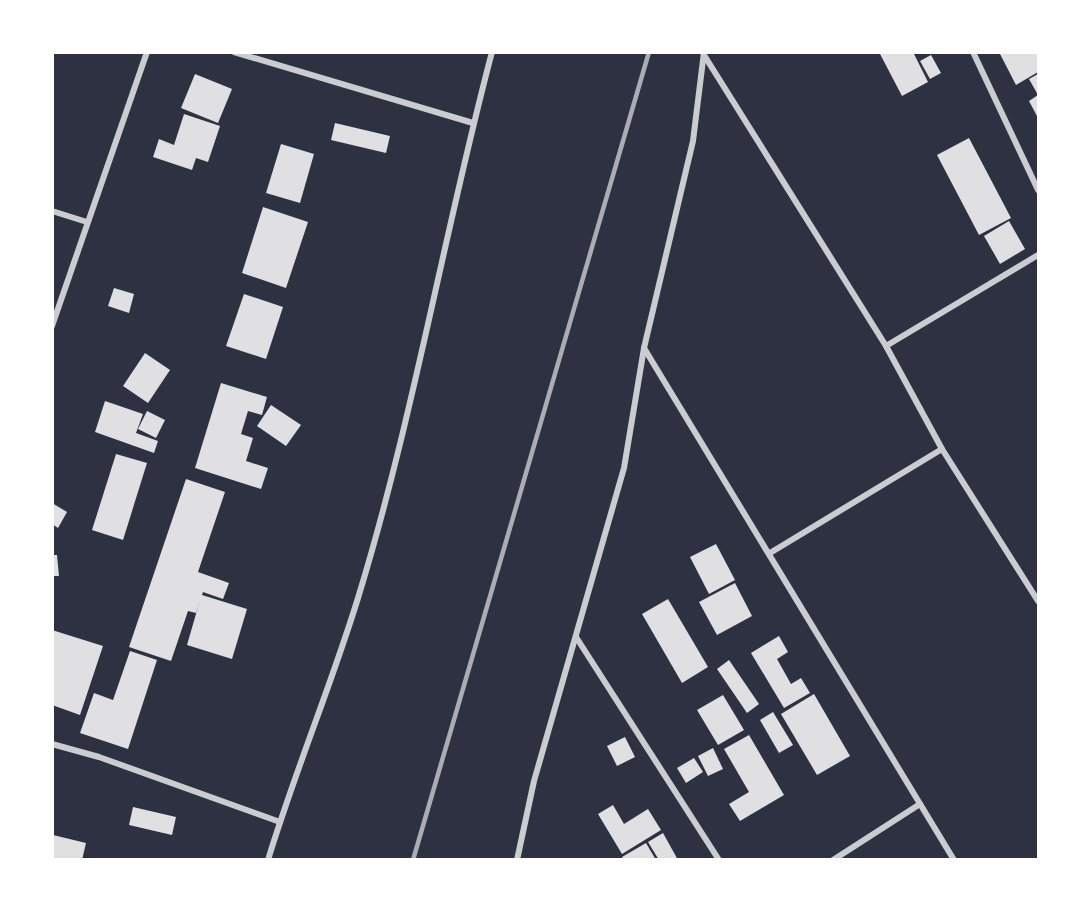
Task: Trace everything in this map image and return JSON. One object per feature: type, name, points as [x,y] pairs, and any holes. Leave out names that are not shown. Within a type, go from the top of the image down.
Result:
[{"type":"street","points":[[52,326],[147,52]]},
{"type":"street","points":[[234,52],[473,123]]},
{"type":"street","points":[[268,860],[358,598],[417,377],[473,123],[492,52]]},
{"type":"street","points":[[973,52],[1038,190]]},
{"type":"street","points":[[704,54],[886,346],[942,449],[1038,601]]},
{"type":"street","points":[[517,860],[534,782],[624,468],[644,348],[693,141],[704,54]]},
{"type":"street","points":[[52,211],[87,222]]},
{"type":"street","points":[[886,346],[1038,255]]},
{"type":"street","points":[[644,348],[954,860]]},
{"type":"street","points":[[770,553],[942,449]]},
{"type":"street","points":[[576,637],[719,860]]},
{"type":"street","points":[[52,744],[99,757],[280,822]]},
{"type":"street","points":[[832,860],[920,804]]},
{"type":"building","points":[[879,52],[913,52],[928,82],[902,96]]},
{"type":"building","points":[[999,52],[1038,52],[1038,72],[1016,85]]},
{"type":"building","points":[[931,55],[941,73],[930,79],[920,61]]},
{"type":"building","points":[[195,74],[232,89],[218,123],[181,108]]},
{"type":"building","points":[[1038,74],[1038,95],[1029,79]]},
{"type":"building","points":[[1038,95],[1038,118],[1029,101]]},
{"type":"building","points":[[184,114],[220,126],[208,162],[196,158],[192,170],[153,157],[159,139],[174,145]]},
{"type":"building","points":[[335,123],[390,136],[386,153],[331,140]]},
{"type":"building","points":[[969,138],[1011,218],[979,235],[937,155]]},
{"type":"building","points":[[281,144],[314,154],[300,203],[266,193]]},
{"type":"building","points":[[263,207],[308,222],[286,288],[242,273]]},
{"type":"building","points":[[1009,221],[1025,249],[1000,264],[984,236]]},
{"type":"building","points":[[114,288],[134,294],[129,313],[108,306]]},
{"type":"building","points":[[244,294],[283,307],[266,359],[226,346]]},
{"type":"building","points":[[145,353],[170,370],[148,403],[123,386]]},
{"type":"building","points":[[221,383],[267,397],[262,415],[248,411],[241,434],[253,438],[246,461],[268,468],[261,489],[195,468]]},
{"type":"building","points":[[105,401],[143,414],[136,433],[158,441],[154,453],[95,432]]},
{"type":"building","points":[[271,405],[301,425],[286,446],[257,426]]},
{"type":"building","points":[[147,411],[165,420],[156,438],[138,429]]},
{"type":"building","points":[[116,454],[147,463],[123,540],[92,530]]},
{"type":"building","points":[[186,479],[225,492],[198,572],[229,583],[223,599],[203,592],[202,595],[247,609],[232,659],[187,645],[200,600],[196,613],[188,611],[171,661],[129,647]]},
{"type":"building","points":[[52,503],[67,512],[58,528],[52,524]]},
{"type":"building","points":[[716,544],[735,580],[709,594],[690,557]]},
{"type":"building","points":[[52,555],[57,555],[59,576],[52,576]]},
{"type":"building","points":[[735,583],[752,616],[717,635],[699,602]]},
{"type":"building","points":[[668,599],[708,667],[682,683],[642,614]]},
{"type":"building","points":[[52,630],[103,646],[80,715],[52,705]]},
{"type":"building","points":[[779,636],[788,652],[777,659],[791,684],[801,678],[810,693],[784,708],[751,653]]},
{"type":"building","points":[[130,651],[157,660],[128,749],[80,733],[94,693],[113,700]]},
{"type":"building","points":[[729,660],[759,704],[747,713],[717,669]]},
{"type":"building","points":[[814,694],[850,756],[817,775],[781,714]]},
{"type":"building","points":[[723,695],[744,730],[718,745],[697,710]]},
{"type":"building","points":[[773,712],[793,745],[779,753],[760,720]]},
{"type":"building","points":[[749,735],[784,795],[740,821],[729,804],[749,792],[724,749]]},
{"type":"building","points":[[625,737],[635,757],[617,766],[607,746]]},
{"type":"building","points":[[713,748],[723,769],[708,776],[698,756]]},
{"type":"building","points":[[694,758],[703,772],[686,783],[677,768]]},
{"type":"building","points":[[613,805],[624,824],[648,809],[661,830],[622,854],[598,814]]},
{"type":"building","points":[[133,807],[176,817],[172,835],[129,825]]},
{"type":"building","points":[[663,833],[678,860],[659,860],[648,842]]},
{"type":"building","points":[[53,835],[86,843],[82,860],[52,860]]},
{"type":"building","points":[[646,843],[656,860],[624,860],[622,857]]},
{"type":"railway","points":[[413,860],[649,52]]}]
